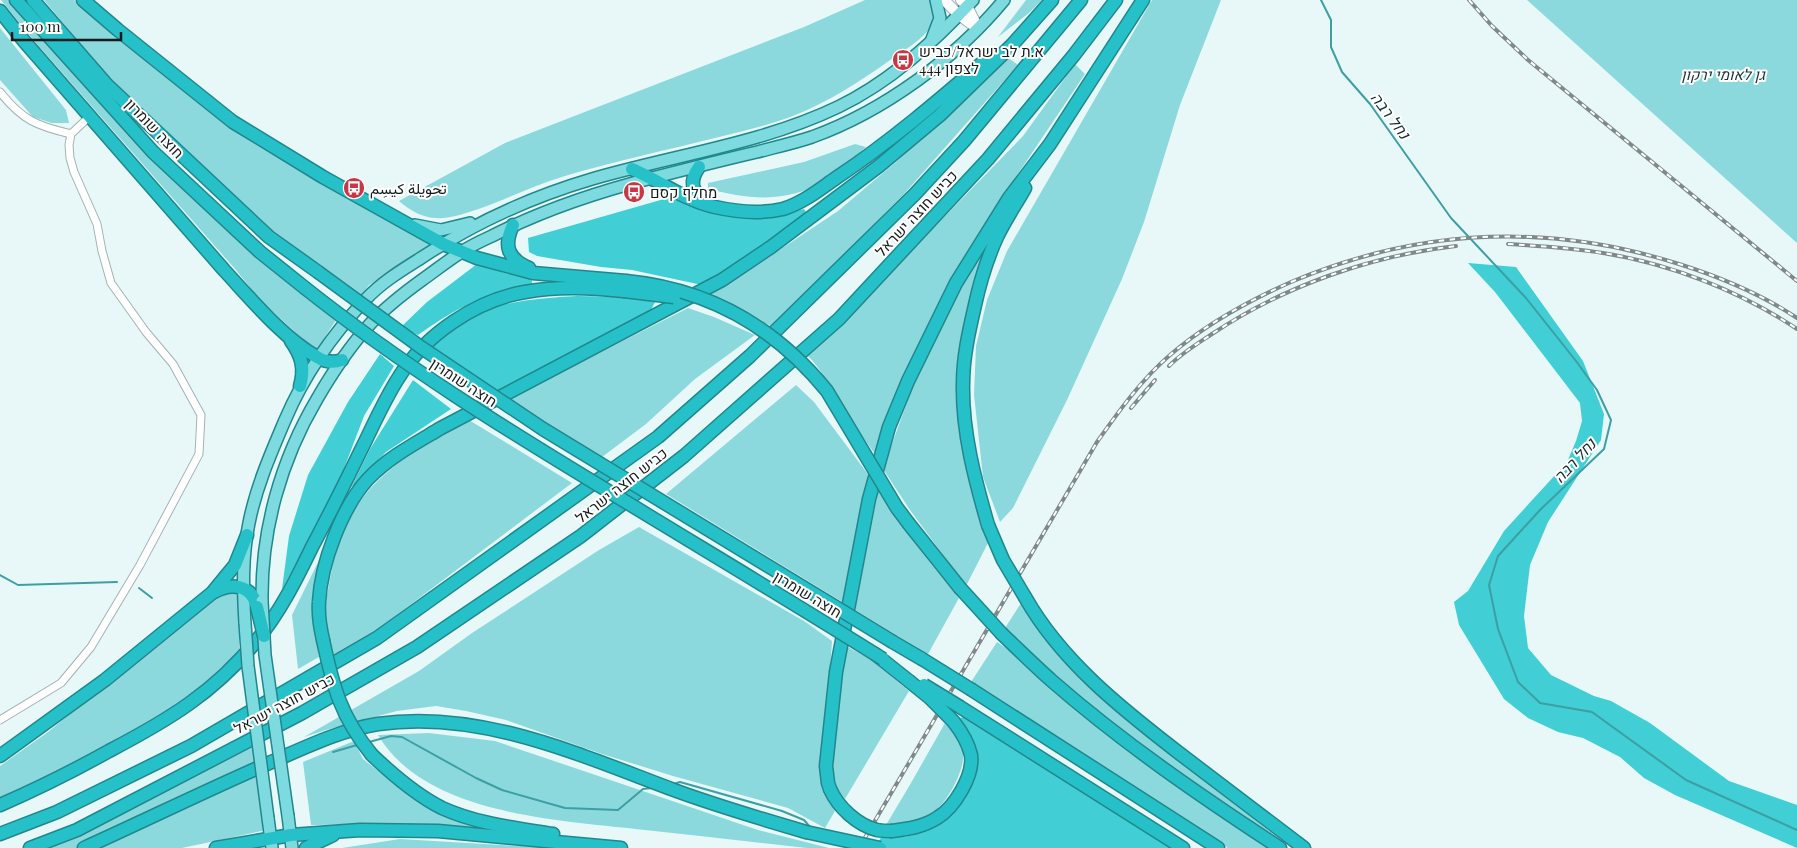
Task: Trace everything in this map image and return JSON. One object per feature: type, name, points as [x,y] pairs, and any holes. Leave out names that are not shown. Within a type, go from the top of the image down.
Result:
[{"type":"highway","name":"חוצה שומרון","points":[[16,0],[153,152],[260,252],[355,327],[432,381],[527,442],[880,658],[910,679],[960,707],[1183,848]]},
{"type":"highway","name":"חוצה שומרון","points":[[33,0],[107,85],[270,237],[422,348],[543,429],[972,690],[1218,848]]},
{"type":"highway","points":[[83,0],[233,122],[323,177],[443,244],[460,252],[505,267],[533,273],[625,286]]},
{"type":"highway","points":[[632,169],[653,178],[690,199],[714,207],[761,212],[784,208],[811,196],[919,116],[988,58],[1052,0]]},
{"type":"highway","points":[[621,848],[546,837],[459,815],[441,807],[401,781],[372,755],[360,740],[344,712],[335,691],[319,620],[322,578],[336,534],[352,501],[368,479],[402,451],[441,428],[718,283],[771,247],[872,172],[940,114],[1012,45],[1052,0]]},
{"type":"highway","name":"כביש חוצה ישראל","points":[[0,834],[57,812],[191,746],[377,638],[658,437],[750,356],[915,194],[964,141],[1081,0]]},
{"type":"highway","name":"כביש חוצה ישראל","points":[[30,848],[76,830],[285,722],[417,647],[581,536],[684,456],[839,319],[988,159],[1074,55],[1116,0]]},
{"type":"highway","points":[[1143,0],[1050,144],[997,236],[986,263],[965,354],[963,385],[971,459],[988,525],[1003,560],[1050,635],[1092,682],[1159,738],[1304,848]]},
{"type":"highway","points":[[0,10],[24,41],[224,270],[286,333],[317,358],[336,362],[342,360]]},
{"type":"highway","points":[[910,679],[953,721],[967,741],[971,757],[969,771],[963,789],[938,818],[914,829],[876,830],[856,820],[845,811],[833,796],[828,783],[826,766],[836,672],[869,499],[889,427],[908,381],[956,283],[1009,198],[1050,144]]},
{"type":"highway","points":[[700,167],[693,177],[692,186],[697,195],[714,207]]},
{"type":"highway","points":[[513,225],[507,241],[511,254],[524,266],[553,275]]},
{"type":"highway","points":[[0,805],[57,779],[172,717],[219,680],[245,653],[273,618],[286,598],[374,422],[400,376],[432,339],[455,321],[475,309],[492,301],[523,292],[571,287],[625,286],[674,289],[700,298],[727,310],[762,330],[788,349],[826,391],[909,524],[960,588],[1002,634],[1084,707],[1234,818],[1280,848]]},
{"type":"highway","points":[[286,333],[302,362],[303,369],[300,386]]},
{"type":"highway","points":[[212,594],[235,565],[247,535]]},
{"type":"highway","points":[[0,756],[105,680],[219,590],[231,587],[244,588],[252,594],[260,604],[264,636]]},
{"type":"highway","points":[[84,848],[176,807],[223,783],[340,734],[376,724],[414,721],[458,723],[502,731],[806,832],[880,848]]},
{"type":"highway","points":[[228,847],[291,842],[339,831],[360,830],[438,831],[546,837],[632,848]]},
{"type":"highway","points":[[306,848],[339,831]]},
{"type":"main road","points":[[929,44],[940,18],[936,0]]},
{"type":"main road","points":[[944,0],[959,15],[978,28]]},
{"type":"main road","points":[[260,604],[262,562],[268,530],[277,490],[293,445],[307,415],[330,377],[370,324],[386,308],[460,252],[513,225],[594,194],[787,145],[814,136],[847,121],[896,94],[921,77],[959,47],[1004,0]]},
{"type":"main road","points":[[407,223],[433,230],[450,229],[593,179],[784,129],[812,119],[841,106],[880,82],[917,55],[959,15],[967,2]]},
{"type":"main road","points":[[967,2],[978,28]]},
{"type":"main road","points":[[272,843],[248,666],[245,623],[244,562],[247,535],[261,480],[300,386],[333,336],[368,297],[394,275],[443,244],[504,211]]},
{"type":"main road","points":[[264,636],[291,842]]},
{"type":"street","points":[[0,92],[25,118],[53,130],[72,134]]},
{"type":"street","points":[[0,720],[61,684],[91,648],[140,565],[199,454],[201,415],[173,364],[146,332],[111,283],[102,251],[98,224],[74,172],[69,145],[72,134],[90,116]]},
{"type":"green space","points":[[1,0],[10,0],[99,100],[336,320],[316,351],[260,300],[236,270],[36,43]]},
{"type":"green space","points":[[44,0],[74,0],[139,55],[238,129],[435,243],[369,285],[360,296],[275,236],[114,84]]},
{"type":"green space","points":[[865,0],[929,0],[934,17],[932,24],[927,32],[914,44],[842,92],[805,111],[752,129],[622,160],[565,176],[479,209],[451,217],[426,217],[399,201],[505,143],[804,27]]},
{"type":"green space","points":[[1026,0],[1042,0],[1029,13],[998,37]]},
{"type":"green space","points":[[1152,0],[1221,0],[1180,105],[1144,222],[1122,279],[1067,400],[1013,508],[1000,522],[983,477],[974,395],[976,346],[987,300],[1007,251]]},
{"type":"green space","name":"גן לאומי ירקון","points":[[1527,0],[1797,0],[1797,243]]},
{"type":"green space","points":[[0,28],[66,110],[69,123],[52,123],[33,117],[0,80]]},
{"type":"green space","points":[[1007,57],[1018,65],[904,194],[771,326],[707,292],[772,255],[838,211],[896,162]]},
{"type":"green space","points":[[1075,64],[1085,74],[993,211],[951,279],[902,378],[885,419],[875,454],[848,416],[821,372],[807,355],[1023,136]]},
{"type":"green space","points":[[855,144],[866,147],[828,179],[800,192],[774,197],[748,197],[708,189],[708,183],[804,162]]},
{"type":"green space","points":[[979,252],[985,256],[967,308],[959,357],[957,388],[968,476],[988,543],[966,586],[910,510],[883,469],[918,372]]},
{"type":"green space","points":[[688,308],[755,335],[695,379],[646,424],[602,457],[506,400]]},
{"type":"green space","points":[[796,385],[814,402],[870,477],[844,603],[666,494]]},
{"type":"green space","points":[[469,420],[572,483],[370,635],[334,657],[326,628],[327,597],[337,549],[354,510],[362,498],[393,467],[424,445]]},
{"type":"green space","points":[[879,486],[887,501],[926,558],[959,598],[928,654],[855,610]]},
{"type":"green space","points":[[639,527],[804,621],[832,641],[828,700],[821,746],[821,781],[835,811],[825,828],[788,808],[602,754],[506,720],[466,711],[436,706],[397,711],[304,737],[419,671],[472,633],[599,550]]},
{"type":"green space","points":[[323,552],[312,601],[319,657],[298,669],[292,615]]},
{"type":"green space","points":[[229,591],[235,593],[239,598],[239,652],[186,699],[95,752],[43,779],[0,797],[0,766],[48,732],[215,596]]},
{"type":"green space","points":[[1021,603],[1048,641],[1090,688],[1279,839],[1121,729],[1050,671],[1005,628]]},
{"type":"green space","points":[[997,642],[1018,656],[1163,773],[1268,848],[1228,848],[971,682]]},
{"type":"green space","points":[[846,646],[870,659],[909,691],[845,799],[836,786],[833,754]]},
{"type":"green space","points":[[945,723],[959,741],[963,753],[959,775],[951,791],[942,804],[932,813],[920,819],[886,825],[911,783]]},
{"type":"green space","points":[[429,733],[495,741],[758,830],[829,848],[807,848],[575,822],[536,817],[498,809],[461,798],[428,783],[400,762],[378,735]]},
{"type":"green space","points":[[354,741],[363,759],[417,801],[440,813],[519,835],[381,824],[311,825],[303,762]]},
{"type":"green space","points":[[254,744],[266,830],[182,848],[44,848]]},
{"type":"green space","points":[[400,839],[554,848],[342,848]]},
{"type":"shaded area","points":[[678,195],[785,214],[804,209],[808,215],[702,285],[632,270],[601,267],[537,256],[529,252],[528,238]]},
{"type":"shaded area","points":[[1468,263],[1516,267],[1583,361],[1604,414],[1601,440],[1548,522],[1530,565],[1524,616],[1528,648],[1551,675],[1594,696],[1611,701],[1650,723],[1729,781],[1797,805],[1797,848],[1675,795],[1644,778],[1620,757],[1583,738],[1558,732],[1528,718],[1504,699],[1459,625],[1454,602],[1468,591],[1504,531],[1567,462],[1582,421],[1580,403],[1495,292]]},
{"type":"shaded area","points":[[477,264],[505,273],[531,278],[533,287],[499,293],[472,303],[446,316],[418,335],[401,327],[427,302]]},
{"type":"shaded area","points":[[577,296],[626,297],[655,302],[650,312],[496,392],[431,346],[464,319],[491,308],[534,299]]},
{"type":"shaded area","points":[[380,354],[394,366],[364,416],[340,479],[323,515],[282,589],[289,536],[308,475],[348,402]]},
{"type":"shaded area","points":[[413,380],[451,409],[386,452],[351,488],[370,449]]},
{"type":"shaded area","points":[[965,717],[1177,848],[875,848],[882,836],[906,837],[932,828],[953,813],[961,804],[973,781],[975,769],[971,752],[958,718]]},
{"type":"waterway","name":"נחל רבה","points":[[1321,0],[1331,20],[1331,47],[1342,72],[1370,104],[1451,218],[1526,298],[1576,361],[1597,390],[1611,420],[1604,449],[1540,510],[1498,556],[1489,585],[1498,629],[1518,682],[1540,703],[1592,712],[1686,780],[1797,830]]},
{"type":"waterway","points":[[0,575],[18,585],[117,582]]},
{"type":"waterway","points":[[139,588],[152,598]]},
{"type":"waterway","points":[[369,742],[391,736],[402,737],[476,778],[502,790],[565,808],[618,810],[643,789],[652,788]]},
{"type":"waterway","points":[[333,752],[357,745]]},
{"type":"waterway","points":[[674,784],[680,782],[782,811],[804,820],[810,827]]},
{"type":"railway","points":[[1469,0],[1492,26],[1528,60],[1797,281]]},
{"type":"railway","points":[[859,848],[1097,442],[1131,396],[1159,365],[1198,333],[1243,305],[1291,282],[1339,264],[1387,250],[1435,242],[1484,237],[1532,237],[1630,250],[1679,264],[1740,287],[1769,301],[1797,318]]},
{"type":"railway","points":[[1508,244],[1591,251],[1654,264],[1728,291],[1775,315],[1797,329]]},
{"type":"railway","points":[[1169,366],[1190,349],[1240,317],[1268,301],[1298,288],[1329,276],[1392,257],[1456,246]]},
{"type":"railway","points":[[1131,408],[1155,380]]},
{"type":"place","name":"א.ת לב ישראל/כביש 444 לצפון","points":[[903,60]]},
{"type":"place","name":"تحويلة كيسِم","points":[[354,188]]},
{"type":"place","name":"מחלף קסם","points":[[634,192]]}]
